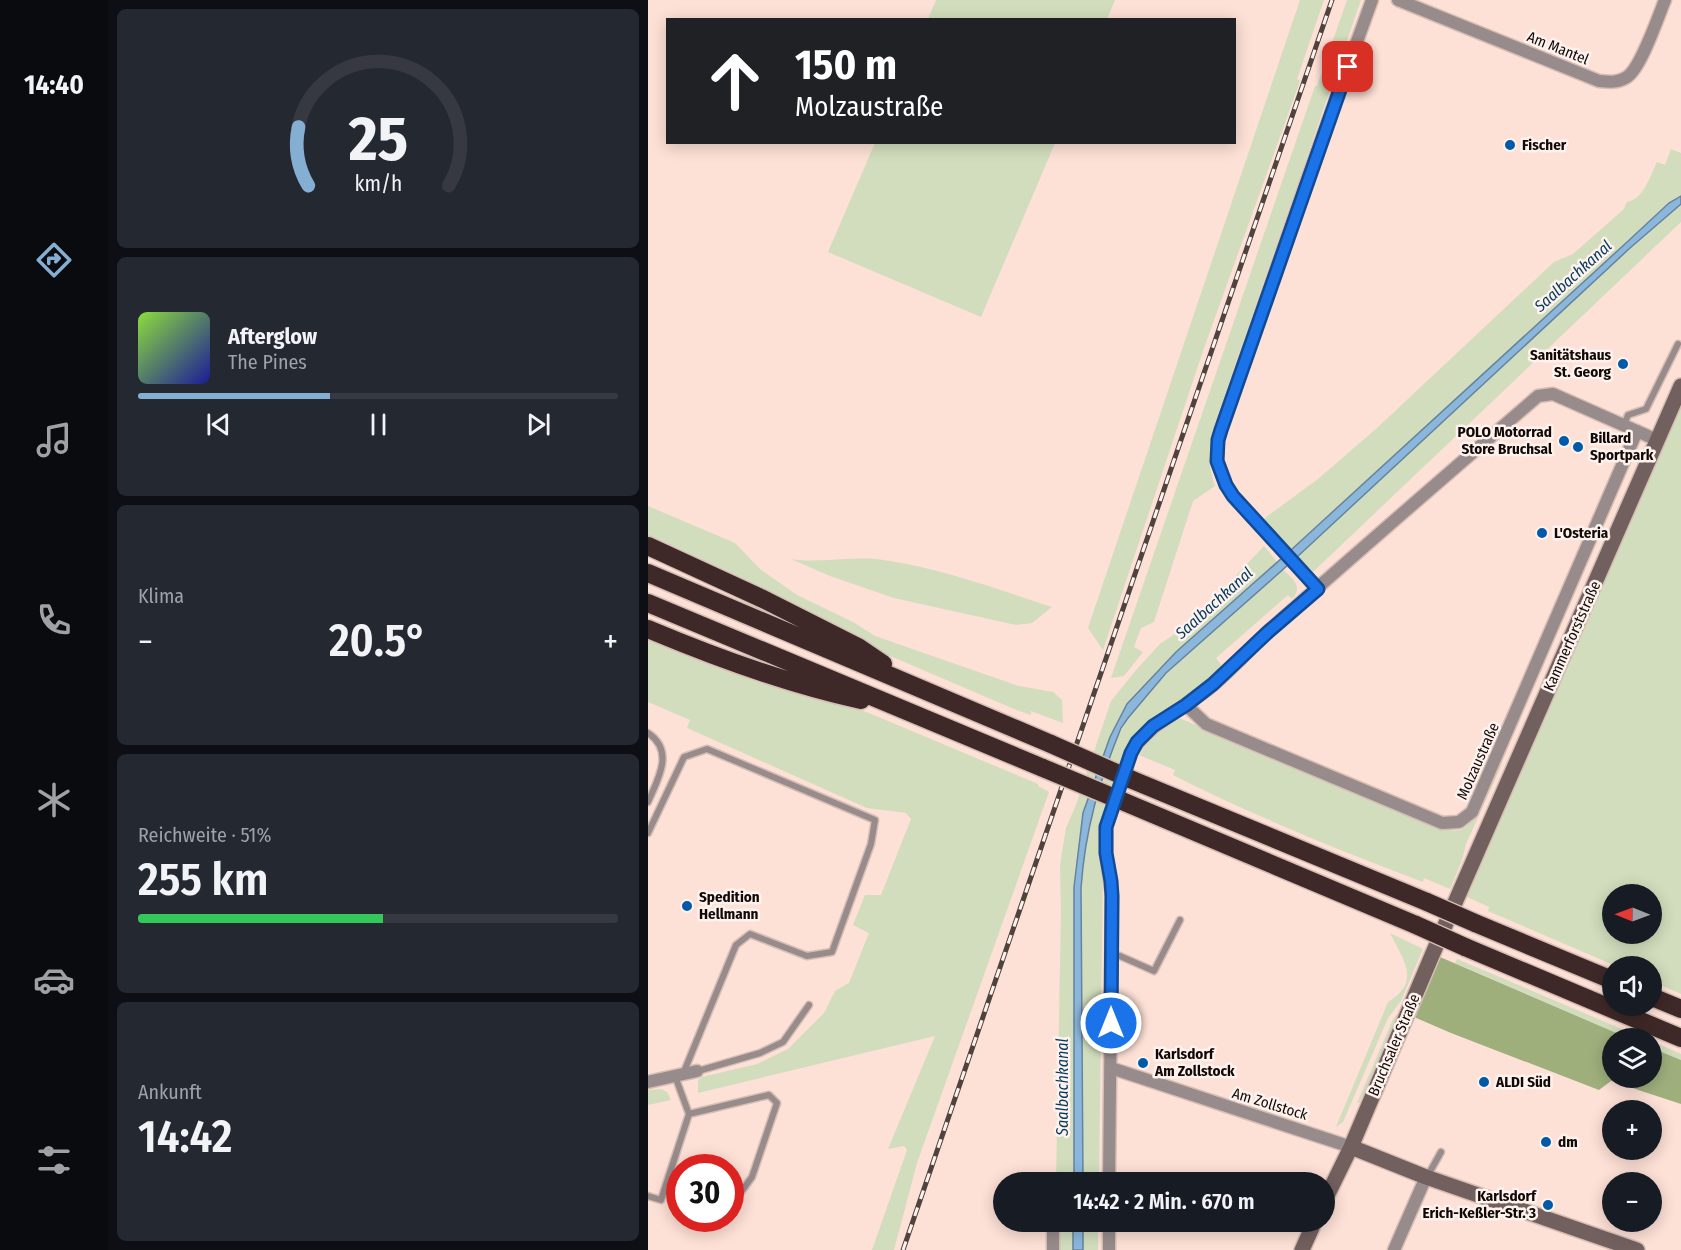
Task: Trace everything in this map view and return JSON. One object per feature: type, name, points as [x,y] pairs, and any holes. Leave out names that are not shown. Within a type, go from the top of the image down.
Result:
[{"type":"highway","points":[[648,546],[743,589],[858,647],[914,686]]},
{"type":"highway","points":[[648,573],[1051,744],[1124,788],[1465,948],[1681,1038]]},
{"type":"highway","points":[[648,603],[1044,768],[1124,788],[1427,902],[1602,976]]},
{"type":"highway","points":[[648,629],[730,662],[820,691],[907,709]]},
{"type":"highway","points":[[1662,1001],[1681,1009]]},
{"type":"street","points":[[1318,589],[1233,496],[1217,461],[1218,440],[1308,177],[1372,0]]},
{"type":"street","name":"Am Mantel","points":[[1398,0],[1599,81],[1615,82],[1628,76],[1636,67],[1665,0]]},
{"type":"street","name":"Kammerforststraße","points":[[1463,886],[1681,386]]},
{"type":"street","points":[[1109,1172],[1111,881],[1106,853],[1106,833],[1124,788],[1131,753],[1145,733],[1213,684],[1268,632],[1538,396],[1553,394],[1657,440]]},
{"type":"street","name":"Molzaustraße","points":[[1186,705],[1206,724],[1442,823],[1460,822],[1472,812],[1637,431]]},
{"type":"street","name":"Bruchsaler Straße","points":[[1335,1180],[1463,886]]},
{"type":"street","name":"Am Zollstock","points":[[1111,1068],[1351,1147]]},
{"type":"street","points":[[648,1082],[697,1071]]},
{"type":"street","points":[[1351,1147],[1426,1177],[1636,1250]]},
{"type":"street","points":[[1394,1250],[1426,1177]]},
{"type":"street","points":[[1109,1232],[1109,1250]]},
{"type":"street","points":[[1302,1250],[1311,1232]]},
{"type":"street","points":[[1053,1233],[1053,1250]]},
{"type":"lane","points":[[1623,425],[1628,415],[1646,409],[1678,344]]},
{"type":"lane","points":[[648,734],[655,738],[661,746],[663,755],[662,771],[648,802]]},
{"type":"lane","points":[[648,833],[684,757],[707,749],[875,820],[871,844],[832,952],[807,956],[750,934],[736,945],[679,1075],[689,1114],[677,1154]]},
{"type":"lane","points":[[1111,955],[1120,956],[1154,971],[1180,920]]},
{"type":"lane","points":[[697,1071],[760,1053],[783,1042],[809,1005]]},
{"type":"lane","points":[[689,1114],[769,1095],[777,1103],[752,1177],[744,1188]]},
{"type":"lane","points":[[1426,1177],[1441,1152]]},
{"type":"lane","points":[[648,1196],[661,1200],[666,1187]]},
{"type":"green space","points":[[936,0],[1115,0],[1107,18],[928,18]]},
{"type":"green space","points":[[1300,0],[1324,0],[1297,79],[1300,81],[1203,351],[1103,650],[1088,628]]},
{"type":"green space","points":[[1347,0],[1361,0],[1212,432],[1210,459],[1215,486],[1193,501],[1154,622],[1141,628],[1134,647],[1143,652],[1124,676],[1111,678],[1315,86],[1317,86]]},
{"type":"green space","points":[[875,144],[1055,144],[981,317],[828,252]]},
{"type":"green space","points":[[1671,149],[1681,153],[1681,196],[1669,203],[1291,550],[1264,523],[1265,518],[1318,479],[1377,428],[1554,262],[1573,254],[1624,209],[1627,202],[1642,192],[1657,162],[1665,165]]},
{"type":"green space","points":[[1681,204],[1681,222],[1314,571],[1309,572],[1297,557],[1630,248]]},
{"type":"green space","points":[[1681,400],[1681,994],[1662,985],[1662,956],[1602,956],[1602,960],[1488,911],[1489,907],[1465,896]]},
{"type":"green space","points":[[648,506],[735,543],[760,569],[797,595],[853,622],[875,636],[1019,686],[1053,692],[1062,700],[1063,723],[1031,711],[1031,715],[1014,709],[874,649],[648,539]]},
{"type":"green space","points":[[1264,546],[1277,562],[1176,652],[1127,704],[1110,737],[1083,813],[1074,887],[1074,1172],[1056,1172],[1060,865],[1066,828],[1111,701],[1160,644],[1179,631],[1211,602]]},
{"type":"green space","points":[[791,559],[814,561],[871,559],[905,564],[968,580],[1052,607],[1032,623],[1016,625],[894,598],[830,576]]},
{"type":"green space","points":[[1282,569],[1295,582],[1297,590],[1292,599],[1288,595],[1216,658],[1222,666],[1190,695],[1151,720],[1135,736],[1104,815],[1100,832],[1100,853],[1103,865],[1099,1172],[1083,1172],[1081,888],[1086,836],[1116,740],[1128,718],[1166,673]]},
{"type":"green space","points":[[648,636],[869,713],[1038,784],[1049,792],[917,1163],[894,1250],[872,1250],[907,1150],[904,1146],[888,1149],[935,1036],[698,1093],[698,1080],[702,1077],[757,1064],[788,1049],[824,1013],[835,991],[849,983],[869,933],[853,925],[865,895],[881,895],[911,819],[906,813],[867,808],[687,728],[690,720],[648,702]]},
{"type":"green space","points":[[1179,718],[1453,830],[1460,830],[1473,819],[1503,762],[1466,844],[1450,889],[1424,878],[1423,882],[1391,870],[1265,818],[1173,775],[1175,770],[1139,755],[1155,733]]},
{"type":"green space","points":[[1390,933],[1423,949],[1401,1001],[1388,1018],[1343,1122],[1336,1127],[1388,1002],[1398,994],[1407,978],[1404,961]]},
{"type":"green space","points":[[1440,957],[1605,1028],[1602,1028],[1602,1088],[1599,1090],[1414,1017]]},
{"type":"green space","points":[[1457,959],[1619,1028],[1605,1028],[1455,963]]},
{"type":"green space","points":[[1402,1008],[1370,1083],[1357,1103],[1393,1019]]},
{"type":"green space","points":[[1662,1045],[1681,1054],[1681,1060],[1662,1052]]},
{"type":"green space","points":[[1662,1052],[1681,1060],[1681,1104],[1632,1088],[1662,1088]]},
{"type":"green space","points":[[661,1089],[667,1092],[671,1100],[648,1105],[648,1090]]},
{"type":"green space","points":[[1055,1232],[1073,1232],[1073,1250],[1055,1250]]},
{"type":"green space","points":[[1083,1232],[1098,1232],[1098,1250],[1083,1250]]},
{"type":"water","points":[[1681,196],[1681,204],[1630,248],[1297,557],[1166,673],[1121,728],[1094,807],[1083,867],[1081,888],[1083,1172],[1074,1172],[1074,887],[1083,813],[1110,737],[1127,704],[1176,652],[1291,550],[1669,203]]},
{"type":"water","points":[[1073,1232],[1083,1232],[1083,1250],[1073,1250]]},
{"type":"railway","points":[[903,1250],[1332,0]]},
{"type":"place","name":"Fischer","points":[[1510,145]]},
{"type":"place","name":"Sanitätshaus St. Georg","points":[[1623,364]]},
{"type":"place","name":"POLO Motorrad Store Bruchsal","points":[[1564,441]]},
{"type":"place","name":"Billard Sportpark","points":[[1578,447]]},
{"type":"place","name":"L'Osteria","points":[[1542,533]]},
{"type":"place","name":"Spedition Hellmann","points":[[687,906]]},
{"type":"place","name":"Karlsdorf Am Zollstock","points":[[1143,1063]]},
{"type":"place","name":"ALDI Süd","points":[[1484,1082]]},
{"type":"place","name":"dm","points":[[1546,1142]]},
{"type":"place","name":"Karlsdorf Erich-Keßler-Str. 3","points":[[1548,1205]]},
{"type":"route","points":[[1111,1023],[1112,896],[1105,840],[1106,827],[1131,753],[1145,733],[1213,684],[1318,589],[1233,496],[1221,476],[1217,453],[1221,430],[1348,67]]},
{"type":"water label","name":"Saalbachkanal","points":[[1573,276]]},
{"type":"water label","name":"Saalbachkanal","points":[[1214,603]]},
{"type":"water label","name":"Saalbachkanal","points":[[1062,1087]]}]
